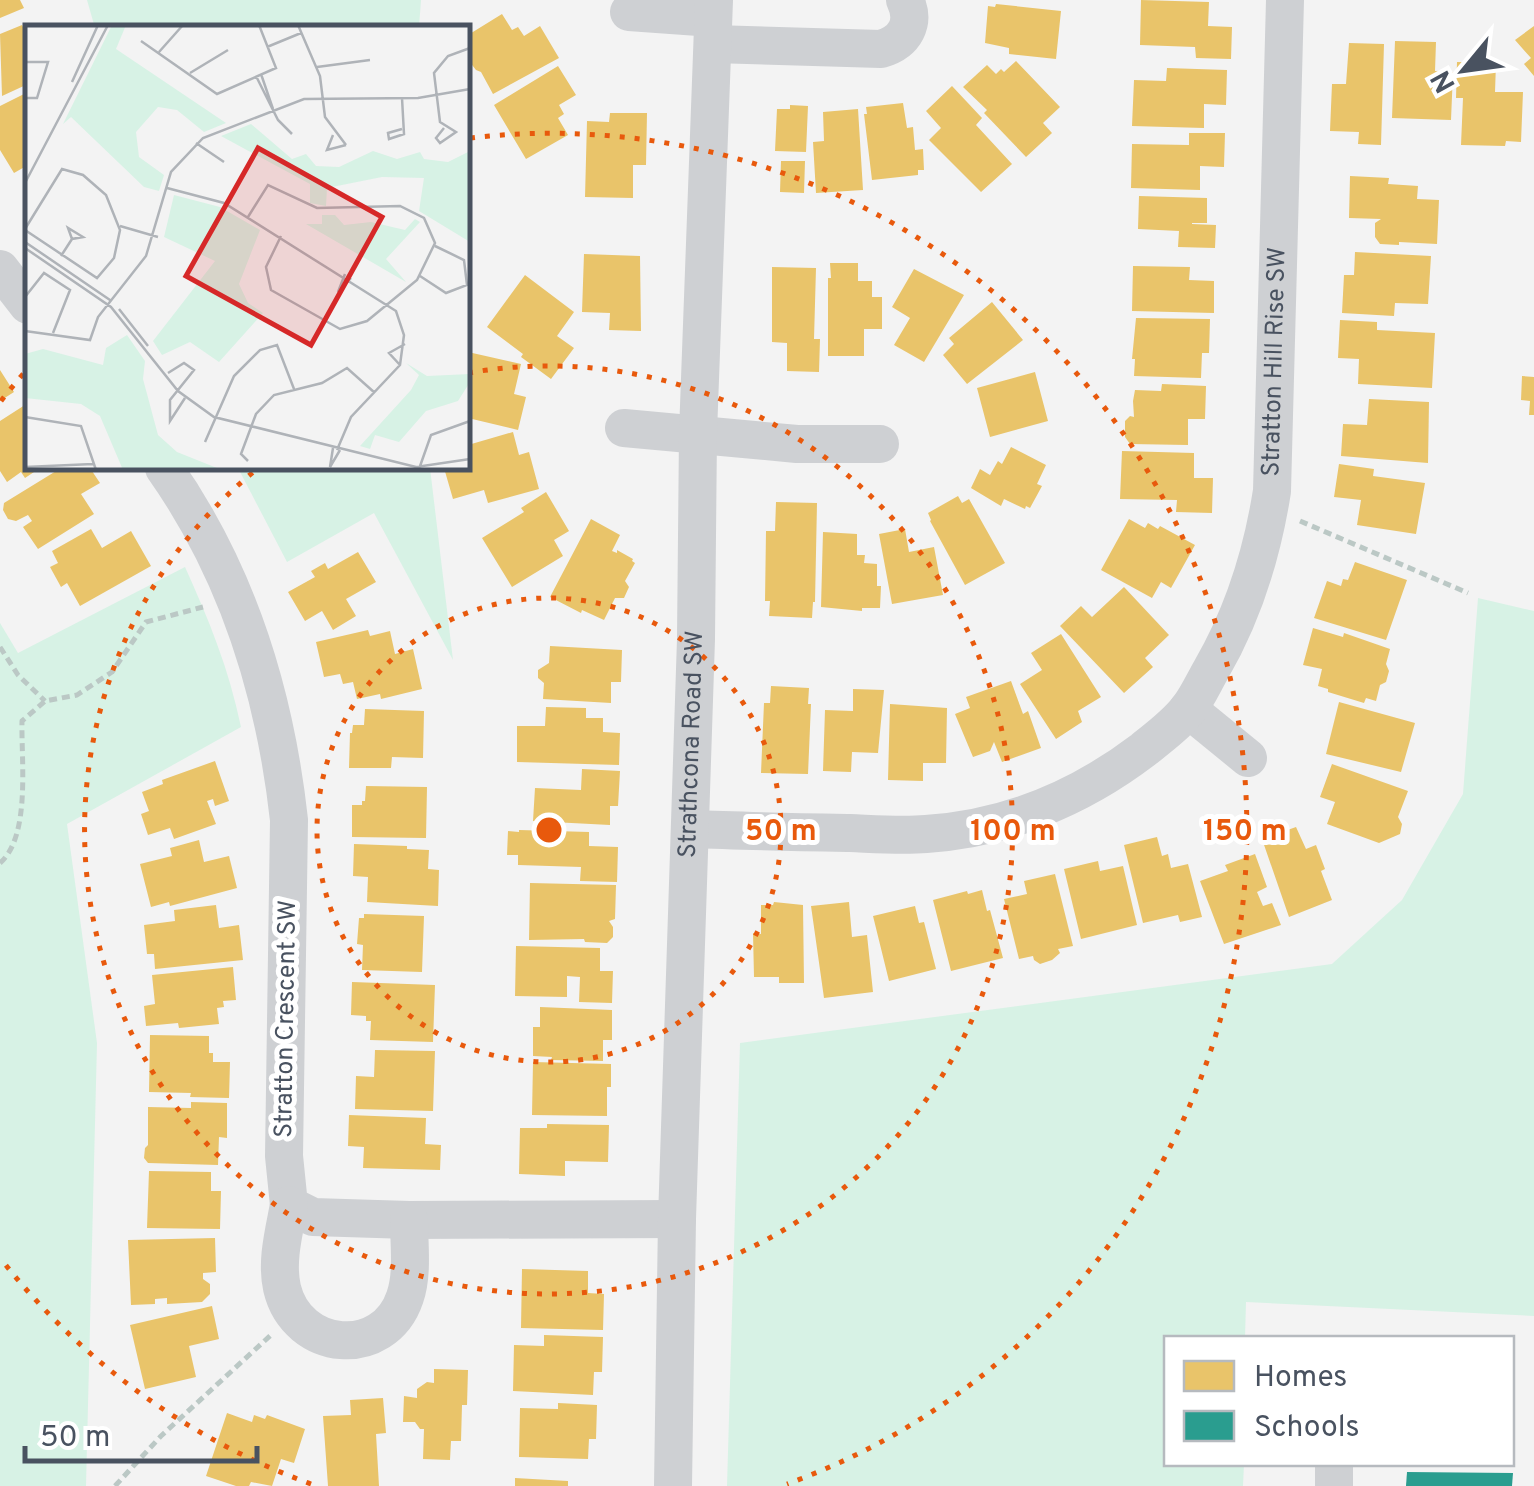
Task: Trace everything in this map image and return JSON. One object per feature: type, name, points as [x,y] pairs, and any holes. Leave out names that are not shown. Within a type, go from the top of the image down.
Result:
[{"type":"street","points":[[628,12],[713,21],[881,49],[902,39],[908,29],[910,18],[905,0]]},
{"type":"street","name":"Stratton Hill Rise SW","points":[[690,829],[924,835],[965,830],[1045,807],[1085,789],[1157,739],[1188,709],[1244,606],[1269,511],[1274,448],[1284,0]]},
{"type":"street","name":"Strathcona Road SW","points":[[673,1486],[698,434],[713,21]]},
{"type":"street","points":[[0,269],[25,301]]},
{"type":"street","points":[[624,428],[797,444],[880,444]]},
{"type":"street","name":"Stratton Crescent SW","points":[[165,470],[197,518],[236,598],[264,680],[284,770],[289,820],[284,1156],[289,1205],[280,1251],[282,1288],[293,1316]]},
{"type":"street","points":[[1188,709],[1248,758]]},
{"type":"street","points":[[289,1205],[313,1217],[677,1219]]},
{"type":"street","points":[[293,1316],[314,1334],[341,1341],[357,1340],[386,1326],[404,1300],[408,1285],[409,1220]]},
{"type":"path","points":[[1269,511],[1300,520],[1468,593]]},
{"type":"path","points":[[0,862],[21,824],[22,721],[44,700],[77,695],[112,672],[146,622],[207,606]]},
{"type":"path","points":[[0,647],[18,675],[44,700]]},
{"type":"path","points":[[115,1486],[161,1436],[293,1316]]},
{"type":"green space","points":[[87,0],[421,0],[419,25],[94,25]]},
{"type":"green space","points":[[239,470],[430,470],[453,660],[374,513],[287,562]]},
{"type":"green space","points":[[185,567],[231,685],[241,727],[67,824],[97,1043],[86,1486],[0,1486],[0,623],[18,653]]},
{"type":"green space","points":[[1478,598],[1534,611],[1534,1316],[1246,1302],[1245,1336],[1164,1336],[1164,1466],[1244,1466],[1243,1486],[727,1486],[740,1043],[1332,964],[1402,900],[1463,794]]},
{"type":"building: Homes","points":[[0,0],[20,0],[24,8],[0,18]]},
{"type":"building: Homes","points":[[1141,0],[1209,2],[1208,26],[1232,27],[1231,59],[1196,58],[1195,47],[1140,45]]},
{"type":"building: Homes","points":[[988,6],[1061,11],[1056,59],[1009,54],[1009,48],[985,43]]},
{"type":"building: Homes","points":[[502,14],[512,30],[518,27],[524,36],[540,26],[559,58],[493,94],[481,72],[470,62],[470,34]]},
{"type":"building: Homes","points":[[22,25],[25,31],[25,85],[2,96],[0,34]]},
{"type":"building: Homes","points":[[1534,26],[1534,76],[1524,64],[1531,58],[1515,40]]},
{"type":"building: Homes","points":[[1395,41],[1436,42],[1435,71],[1453,72],[1451,120],[1392,118]]},
{"type":"building: Homes","points":[[1349,43],[1384,44],[1381,145],[1358,144],[1359,132],[1330,131],[1332,84],[1346,84]]},
{"type":"building: Homes","points":[[1016,61],[1060,107],[1043,123],[1052,133],[1026,157],[963,87],[987,65],[996,74]]},
{"type":"building: Homes","points":[[1457,62],[1496,63],[1495,92],[1523,92],[1521,142],[1506,141],[1505,146],[1461,145],[1463,98],[1456,98]]},
{"type":"building: Homes","points":[[558,66],[576,95],[559,105],[564,114],[558,118],[568,135],[526,159],[494,105]]},
{"type":"building: Homes","points":[[1167,68],[1227,70],[1226,105],[1204,104],[1204,128],[1132,126],[1134,80],[1166,81]]},
{"type":"building: Homes","points":[[952,86],[982,118],[976,125],[1012,164],[981,192],[929,140],[941,128],[926,111]]},
{"type":"building: Homes","points":[[25,94],[25,167],[14,173],[0,150],[0,106]]},
{"type":"building: Homes","points":[[903,103],[907,128],[913,127],[915,150],[923,149],[924,170],[918,170],[918,175],[872,180],[866,107]]},
{"type":"building: Homes","points":[[790,105],[808,106],[806,152],[775,151],[777,109],[790,109]]},
{"type":"building: Homes","points":[[858,109],[863,190],[816,193],[813,142],[824,141],[823,112]]},
{"type":"building: Homes","points":[[610,113],[647,113],[646,165],[633,165],[633,198],[585,197],[587,121],[609,122]]},
{"type":"building: Homes","points":[[1189,133],[1225,133],[1224,167],[1200,166],[1200,190],[1131,188],[1132,144],[1189,145]]},
{"type":"building: Homes","points":[[781,161],[805,161],[804,193],[780,192]]},
{"type":"building: Homes","points":[[1350,176],[1389,178],[1388,184],[1418,186],[1417,199],[1439,200],[1437,244],[1380,244],[1375,237],[1375,223],[1381,219],[1349,218]]},
{"type":"building: Homes","points":[[1139,196],[1207,198],[1207,223],[1192,224],[1216,225],[1215,248],[1178,247],[1179,231],[1138,229]]},
{"type":"building: Homes","points":[[1355,252],[1431,256],[1428,304],[1395,303],[1394,316],[1342,313],[1344,275],[1354,275]]},
{"type":"building: Homes","points":[[584,254],[640,256],[641,331],[609,330],[610,313],[582,312]]},
{"type":"building: Homes","points":[[830,263],[858,263],[858,281],[872,281],[872,297],[882,297],[882,329],[864,329],[864,356],[828,356]]},
{"type":"building: Homes","points":[[1133,266],[1190,267],[1189,280],[1214,281],[1214,313],[1132,311]]},
{"type":"building: Homes","points":[[772,267],[816,268],[814,339],[820,339],[819,372],[787,371],[787,343],[772,342]]},
{"type":"building: Homes","points":[[914,269],[964,295],[924,362],[894,345],[910,318],[892,307]]},
{"type":"building: Homes","points":[[525,275],[574,312],[557,336],[574,348],[551,379],[487,327]]},
{"type":"building: Homes","points":[[992,302],[1023,340],[967,384],[943,355],[954,344],[949,338]]},
{"type":"building: Homes","points":[[1136,318],[1210,319],[1209,353],[1202,353],[1201,378],[1134,376]]},
{"type":"building: Homes","points":[[1340,320],[1377,322],[1377,330],[1435,333],[1432,388],[1358,384],[1359,359],[1338,358]]},
{"type":"building: Homes","points":[[470,352],[521,364],[514,394],[526,397],[518,430],[470,418]]},
{"type":"building: Homes","points":[[0,370],[14,392],[0,401]]},
{"type":"building: Homes","points":[[1035,372],[1048,421],[990,437],[977,388]]},
{"type":"building: Homes","points":[[1522,376],[1534,377],[1534,415],[1529,415],[1530,401],[1521,400]]},
{"type":"building: Homes","points":[[1162,384],[1206,386],[1205,419],[1188,419],[1188,445],[1130,444],[1125,437],[1125,421],[1134,417],[1135,390],[1161,391]]},
{"type":"building: Homes","points":[[1369,399],[1429,402],[1428,463],[1341,456],[1343,424],[1367,425]]},
{"type":"building: Homes","points":[[25,405],[25,470],[37,470],[25,478],[21,472],[7,482],[0,471],[0,421]]},
{"type":"building: Homes","points":[[513,432],[519,455],[529,452],[539,489],[488,503],[484,490],[453,499],[445,470],[470,470],[470,444]]},
{"type":"building: Homes","points":[[1011,447],[1046,465],[1037,484],[1042,486],[1030,508],[1004,499],[1001,506],[971,488],[980,469],[990,475]]},
{"type":"building: Homes","points":[[1122,451],[1194,453],[1194,478],[1213,478],[1212,513],[1176,512],[1177,500],[1120,499]]},
{"type":"building: Homes","points":[[1339,464],[1374,469],[1373,476],[1425,483],[1416,534],[1357,525],[1361,500],[1334,497]]},
{"type":"building: Homes","points":[[58,470],[91,470],[100,483],[81,494],[94,514],[38,549],[23,527],[32,521],[28,515],[16,521],[8,519],[4,503]]},
{"type":"building: Homes","points":[[546,492],[569,531],[554,540],[563,556],[512,587],[482,538],[524,512],[521,508]]},
{"type":"building: Homes","points":[[958,496],[962,503],[969,499],[1005,563],[965,585],[928,513]]},
{"type":"building: Homes","points":[[776,502],[817,503],[812,618],[769,616],[770,601],[765,601],[766,531],[775,531]]},
{"type":"building: Homes","points":[[591,519],[620,535],[612,551],[617,550],[635,563],[625,581],[629,587],[624,598],[615,598],[604,620],[550,597]]},
{"type":"building: Homes","points":[[1129,519],[1145,528],[1148,523],[1158,529],[1160,526],[1195,545],[1171,588],[1161,582],[1152,598],[1101,570]]},
{"type":"building: Homes","points":[[91,529],[102,548],[131,531],[151,566],[80,606],[67,583],[61,587],[50,567],[58,563],[52,551]]},
{"type":"building: Homes","points":[[905,529],[909,552],[934,547],[943,595],[892,604],[879,534]]},
{"type":"building: Homes","points":[[823,532],[857,534],[857,555],[865,555],[864,563],[877,564],[880,608],[862,611],[821,607]]},
{"type":"building: Homes","points":[[358,552],[376,582],[346,599],[356,616],[333,630],[322,611],[305,621],[288,592],[315,577],[311,571],[325,563],[328,569]]},
{"type":"building: Homes","points":[[1355,562],[1407,580],[1386,640],[1314,618],[1327,581],[1341,586],[1343,579],[1348,580]]},
{"type":"building: Homes","points":[[1124,587],[1169,635],[1145,658],[1153,667],[1124,693],[1060,626],[1081,606],[1092,617]]},
{"type":"building: Homes","points":[[1313,628],[1343,637],[1344,633],[1390,649],[1386,664],[1389,671],[1376,701],[1366,698],[1364,703],[1318,686],[1322,669],[1303,665]]},
{"type":"building: Homes","points":[[368,630],[370,636],[390,631],[395,654],[413,649],[422,689],[381,699],[380,694],[357,699],[353,682],[343,684],[340,674],[324,677],[316,642]]},
{"type":"building: Homes","points":[[1061,634],[1101,697],[1078,711],[1082,722],[1056,739],[1020,684],[1042,670],[1031,653]]},
{"type":"building: Homes","points":[[550,646],[622,650],[621,682],[611,682],[611,703],[543,699],[544,683],[538,678],[538,670],[549,663]]},
{"type":"building: Homes","points":[[1011,681],[1023,714],[1028,711],[1041,748],[1002,762],[994,742],[990,751],[973,757],[955,714],[970,708],[966,697]]},
{"type":"building: Homes","points":[[771,686],[809,688],[808,774],[761,773],[764,703],[770,703]]},
{"type":"building: Homes","points":[[853,689],[884,690],[878,753],[852,752],[851,772],[823,771],[825,710],[853,711]]},
{"type":"building: Homes","points":[[1339,702],[1415,723],[1401,772],[1326,754]]},
{"type":"building: Homes","points":[[890,704],[947,708],[946,763],[923,763],[923,781],[888,780]]},
{"type":"building: Homes","points":[[546,707],[586,708],[586,718],[603,718],[603,732],[620,733],[619,765],[517,762],[517,726],[545,726]]},
{"type":"building: Homes","points":[[365,709],[424,711],[423,758],[392,757],[391,768],[349,768],[350,733],[353,725],[364,725]]},
{"type":"building: Homes","points":[[215,761],[229,801],[215,806],[213,799],[207,801],[216,824],[174,839],[170,828],[148,835],[141,814],[149,811],[142,792],[163,784],[162,780]]},
{"type":"building: Homes","points":[[1332,764],[1408,791],[1398,817],[1402,824],[1400,834],[1379,843],[1327,824],[1335,802],[1320,797]]},
{"type":"building: Homes","points":[[582,769],[620,771],[618,806],[610,806],[610,825],[533,821],[535,788],[581,790]]},
{"type":"building: Homes","points":[[366,786],[427,787],[426,838],[352,837],[352,805],[365,801]]},
{"type":"building: Homes","points":[[1296,827],[1306,849],[1316,845],[1332,900],[1289,917],[1262,839]]},
{"type":"building: Homes","points":[[508,831],[589,832],[589,846],[618,847],[617,882],[580,881],[581,867],[518,865],[518,855],[507,855]]},
{"type":"building: Homes","points":[[1157,837],[1162,856],[1168,854],[1171,868],[1188,864],[1202,917],[1180,922],[1178,915],[1143,923],[1124,845]]},
{"type":"building: Homes","points":[[199,840],[204,862],[229,856],[237,888],[170,906],[169,902],[151,907],[140,864],[172,856],[170,848]]},
{"type":"building: Homes","points":[[354,844],[429,850],[428,869],[439,870],[438,906],[367,902],[368,877],[353,876]]},
{"type":"building: Homes","points":[[1255,854],[1267,887],[1257,892],[1263,906],[1272,903],[1281,925],[1224,944],[1200,881],[1228,871],[1225,865]]},
{"type":"building: Homes","points":[[1098,861],[1100,871],[1123,866],[1137,925],[1081,939],[1064,869]]},
{"type":"building: Homes","points":[[1055,874],[1073,946],[1058,949],[1060,953],[1052,960],[1040,964],[1033,956],[1019,959],[1004,899],[1027,894],[1024,881]]},
{"type":"building: Homes","points":[[530,883],[616,885],[615,919],[609,921],[613,937],[607,943],[584,939],[529,940]]},
{"type":"building: Homes","points":[[982,890],[1003,958],[951,971],[933,900]]},
{"type":"building: Homes","points":[[849,902],[852,937],[867,935],[873,992],[824,998],[811,906]]},
{"type":"building: Homes","points":[[216,905],[219,928],[239,925],[243,960],[155,969],[154,954],[147,954],[144,925],[175,921],[174,910]]},
{"type":"building: Homes","points":[[761,905],[803,905],[804,983],[754,977],[753,933],[761,934]]},
{"type":"building: Homes","points":[[915,906],[919,923],[924,922],[936,969],[889,981],[873,916]]},
{"type":"building: Homes","points":[[364,914],[424,916],[422,972],[362,970],[363,945],[357,944],[359,918],[364,918]]},
{"type":"building: Homes","points":[[516,946],[600,948],[600,971],[613,971],[612,1003],[579,1002],[580,977],[567,976],[567,997],[515,996]]},
{"type":"building: Homes","points":[[233,967],[236,1000],[223,1001],[224,1007],[217,1008],[219,1024],[146,1026],[144,1006],[155,1004],[152,975]]},
{"type":"building: Homes","points":[[352,982],[435,985],[433,1042],[370,1040],[371,1021],[366,1021],[366,1016],[351,1015]]},
{"type":"building: Homes","points":[[540,1007],[612,1010],[612,1040],[603,1040],[603,1061],[533,1056],[533,1027],[540,1027]]},
{"type":"building: Homes","points":[[150,1035],[209,1036],[213,1062],[230,1062],[229,1098],[149,1092]]},
{"type":"building: Homes","points":[[375,1050],[435,1051],[433,1111],[355,1109],[356,1076],[374,1077]]},
{"type":"building: Homes","points":[[533,1062],[611,1064],[607,1116],[532,1115]]},
{"type":"building: Homes","points":[[191,1102],[227,1103],[227,1138],[219,1137],[218,1165],[148,1163],[144,1158],[148,1107],[191,1108]]},
{"type":"building: Homes","points":[[349,1115],[426,1118],[425,1144],[441,1145],[440,1170],[363,1168],[364,1147],[348,1146]]},
{"type":"building: Homes","points":[[547,1124],[609,1125],[608,1162],[565,1161],[565,1176],[519,1174],[520,1128],[547,1128]]},
{"type":"building: Homes","points":[[149,1171],[211,1172],[211,1191],[221,1191],[220,1229],[147,1228]]},
{"type":"building: Homes","points":[[215,1238],[216,1272],[203,1273],[203,1279],[210,1284],[210,1294],[202,1302],[167,1304],[167,1298],[155,1299],[155,1304],[131,1305],[128,1240]]},
{"type":"building: Homes","points":[[522,1269],[588,1271],[588,1293],[604,1294],[603,1330],[521,1328]]},
{"type":"building: Homes","points":[[212,1306],[219,1339],[189,1346],[196,1377],[145,1389],[130,1325]]},
{"type":"building: Homes","points":[[544,1335],[603,1337],[602,1372],[594,1372],[593,1395],[513,1391],[514,1345],[544,1346]]},
{"type":"building: Homes","points":[[434,1369],[468,1370],[461,1441],[451,1441],[450,1460],[423,1459],[424,1429],[415,1422],[403,1422],[404,1396],[417,1398],[417,1389],[427,1382],[434,1383]]},
{"type":"building: Homes","points":[[383,1398],[386,1433],[376,1434],[379,1486],[328,1486],[323,1416],[351,1415],[350,1400]]},
{"type":"building: Homes","points":[[558,1403],[597,1405],[596,1439],[589,1439],[588,1459],[519,1457],[520,1408],[558,1409]]},
{"type":"building: Homes","points":[[227,1413],[252,1422],[254,1415],[265,1419],[267,1415],[305,1429],[294,1463],[281,1459],[272,1486],[251,1482],[249,1486],[236,1486],[206,1476]]},
{"type":"building: Homes","points":[[515,1478],[568,1481],[568,1486],[515,1486]]},
{"type":"building: Schools","points":[[1407,1472],[1513,1473],[1512,1486],[1406,1486]]}]
